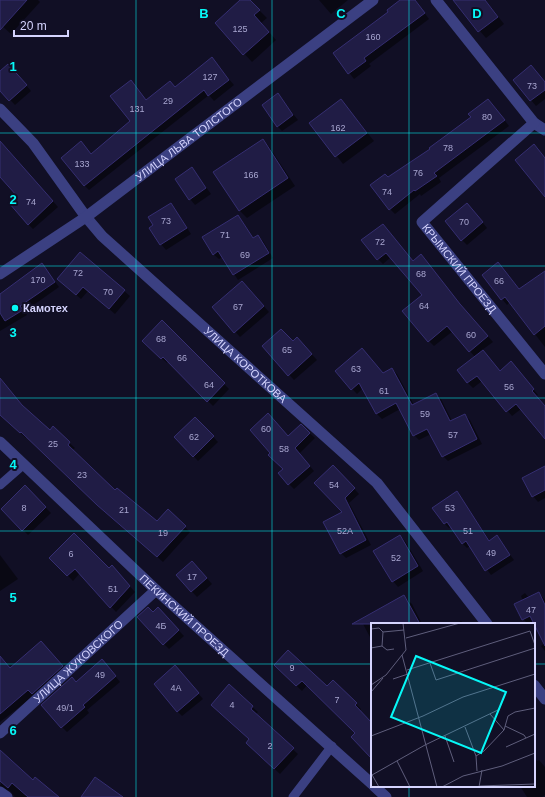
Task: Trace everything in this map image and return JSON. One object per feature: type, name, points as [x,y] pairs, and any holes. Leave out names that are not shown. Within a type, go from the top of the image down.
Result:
[{"type":"street","name":"УЛИЦА ЛЬВА ТОЛСТОГО","points":[[0,274],[86,217],[373,0]]},
{"type":"street","points":[[436,0],[534,123],[545,130]]},
{"type":"street","name":"УЛИЦА КОРОТКОВА","points":[[0,109],[33,143],[86,217],[102,236],[377,483],[486,623]]},
{"type":"street","name":"КРЫМСКИЙ ПРОЕЗД","points":[[534,123],[422,222],[545,374]]},
{"type":"street","name":"ПЕКИНСКИЙ ПРОЕЗД","points":[[0,442],[156,590],[332,746],[371,783]]},
{"type":"street","name":"УЛИЦА ЖУКОВСКОГО","points":[[0,733],[156,590]]},
{"type":"street","points":[[535,686],[545,699]]},
{"type":"street","points":[[375,787],[386,797]]},
{"type":"street","points":[[0,792],[7,797]]},
{"type":"lane","points":[[0,485],[24,464]]},
{"type":"lane","points":[[293,797],[332,746]]},
{"type":"building","points":[[0,0],[27,0],[0,30]]},
{"type":"building","points":[[240,0],[250,0],[260,10],[254,15],[269,32],[243,55],[215,23]]},
{"type":"building","points":[[400,0],[415,0],[425,13],[364,58],[366,61],[348,74],[333,53],[388,12],[387,10]]},
{"type":"building","points":[[453,0],[485,0],[498,17],[478,32]]},
{"type":"building","points":[[212,57],[229,80],[208,96],[204,90],[84,186],[61,158],[81,141],[91,154],[130,121],[110,96],[131,80],[146,100],[170,81],[175,87]]},
{"type":"building","points":[[8,64],[27,85],[9,101],[0,91],[0,71]]},
{"type":"building","points":[[531,65],[545,82],[545,90],[530,101],[513,80]]},
{"type":"building","points":[[278,93],[293,115],[277,127],[262,105]]},
{"type":"building","points":[[341,99],[367,133],[335,157],[309,123]]},
{"type":"building","points":[[488,99],[505,120],[434,173],[437,176],[415,191],[414,190],[389,210],[370,185],[385,174],[388,177],[430,149],[429,148],[471,117],[468,114]]},
{"type":"building","points":[[263,139],[288,178],[239,211],[213,172]]},
{"type":"building","points":[[0,141],[53,201],[28,225],[9,203],[17,196],[0,177]]},
{"type":"building","points":[[534,144],[545,158],[545,197],[515,160]]},
{"type":"building","points":[[192,167],[206,188],[189,200],[175,179]]},
{"type":"building","points":[[171,203],[187,228],[160,245],[149,228],[153,225],[148,217]]},
{"type":"building","points":[[467,203],[483,222],[461,241],[445,221]]},
{"type":"building","points":[[238,215],[253,238],[258,235],[269,253],[233,275],[218,251],[213,255],[202,237]]},
{"type":"building","points":[[383,224],[413,261],[421,254],[460,304],[488,336],[469,352],[447,326],[428,342],[402,311],[422,295],[386,253],[377,260],[361,240]]},
{"type":"building","points":[[80,252],[125,290],[109,309],[83,287],[76,295],[57,279]]},
{"type":"building","points":[[498,262],[519,289],[545,271],[545,326],[534,335],[505,297],[501,300],[482,275]]},
{"type":"building","points":[[42,263],[55,282],[20,306],[23,310],[5,321],[0,313],[0,294]]},
{"type":"building","points":[[242,281],[264,306],[234,333],[212,307]]},
{"type":"building","points":[[162,320],[225,383],[207,402],[163,357],[161,359],[142,341]]},
{"type":"building","points":[[281,329],[293,341],[297,337],[312,354],[288,376],[262,346]]},
{"type":"building","points":[[362,348],[383,373],[392,368],[412,405],[436,393],[450,421],[465,414],[477,439],[442,457],[427,429],[413,436],[396,403],[376,414],[359,383],[351,390],[335,371]]},
{"type":"building","points":[[483,350],[500,371],[511,361],[534,389],[532,391],[545,406],[545,439],[516,404],[506,412],[477,376],[467,383],[457,370]]},
{"type":"building","points":[[0,378],[22,405],[50,430],[53,426],[70,442],[68,445],[115,490],[117,488],[157,521],[168,509],[186,526],[157,557],[97,505],[21,432],[20,433],[0,415]]},
{"type":"building","points":[[268,413],[288,436],[301,424],[310,433],[295,448],[310,466],[288,485],[278,473],[283,469],[268,455],[270,453],[250,430]]},
{"type":"building","points":[[195,417],[214,436],[193,457],[174,437]]},
{"type":"building","points":[[333,465],[355,488],[345,498],[366,540],[340,554],[323,522],[342,512],[314,483]]},
{"type":"building","points":[[545,466],[545,490],[532,497],[522,478]]},
{"type":"building","points":[[25,485],[46,507],[22,531],[1,509]]},
{"type":"building","points":[[457,491],[489,541],[497,535],[510,555],[485,571],[466,541],[462,544],[447,522],[444,524],[432,508]]},
{"type":"building","points":[[74,533],[109,568],[112,565],[130,586],[110,608],[75,569],[67,576],[49,558]]},
{"type":"building","points":[[400,535],[418,566],[392,582],[373,551]]},
{"type":"building","points":[[192,561],[207,578],[191,592],[176,575]]},
{"type":"building","points":[[539,592],[545,605],[545,646],[535,623],[534,623],[530,616],[522,620],[514,604]]},
{"type":"building","points":[[404,595],[419,623],[371,623],[352,624]]},
{"type":"building","points":[[148,607],[153,612],[158,607],[179,630],[163,645],[137,617]]},
{"type":"building","points":[[41,641],[63,666],[32,694],[28,690],[0,714],[0,656],[10,668]]},
{"type":"building","points":[[288,650],[327,686],[333,680],[357,703],[355,705],[371,722],[371,758],[351,737],[355,733],[302,681],[296,686],[274,665]]},
{"type":"building","points":[[102,659],[116,676],[83,705],[85,707],[61,728],[41,705],[72,677],[76,682]]},
{"type":"building","points":[[175,665],[199,693],[177,712],[154,684]]},
{"type":"building","points":[[229,684],[253,706],[251,709],[294,748],[274,769],[246,743],[249,739],[211,705]]},
{"type":"building","points":[[0,750],[33,780],[35,777],[59,797],[28,797],[12,783],[8,788],[0,781]]},
{"type":"building","points":[[95,777],[123,797],[81,797]]},
{"type":"place","name":"Камотех","points":[[15,308]]}]
